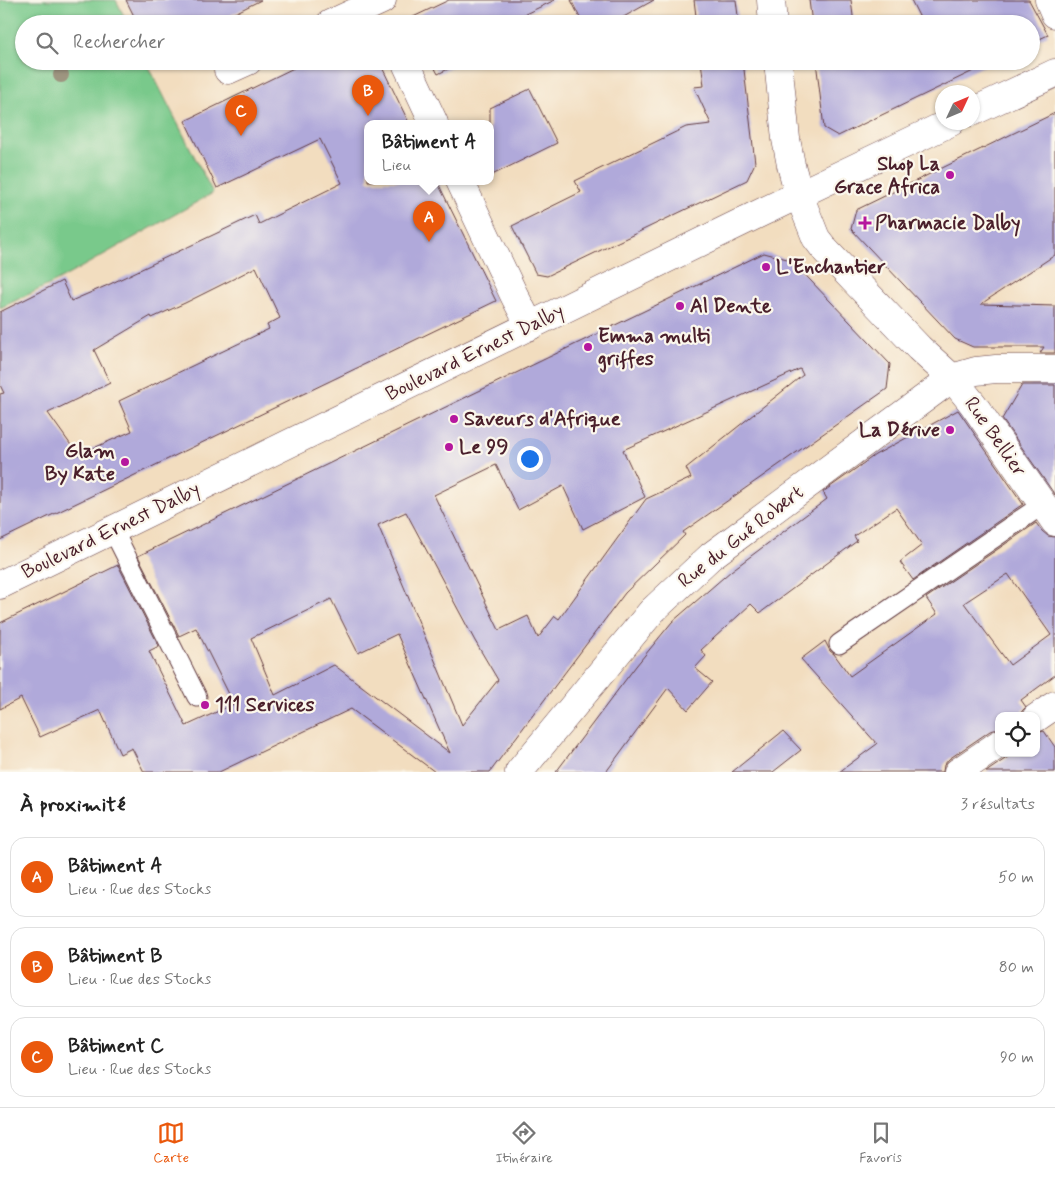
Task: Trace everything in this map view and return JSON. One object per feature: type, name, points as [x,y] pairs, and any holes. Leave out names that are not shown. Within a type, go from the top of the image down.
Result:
[{"type":"street","points":[[771,0],[773,15]]},
{"type":"street","points":[[1048,0],[1055,14]]},
{"type":"street","points":[[361,15],[382,9]]},
{"type":"street","points":[[409,70],[433,120]]},
{"type":"street","name":"Rue Bellier","points":[[779,70],[786,139],[791,165],[799,194],[816,238],[826,251],[919,348],[952,378],[973,404],[1049,513]]},
{"type":"street","points":[[980,108],[1055,73]]},
{"type":"street","name":"Boulevard Ernest Dalby","points":[[0,585],[799,194],[935,130]]},
{"type":"street","points":[[462,185],[530,326]]},
{"type":"street","points":[[952,378],[976,371],[996,369],[1055,369]]},
{"type":"street","name":"Rue du Gué Robert","points":[[528,768],[652,611],[712,556],[952,378]]},
{"type":"street","points":[[1040,715],[1055,705]]},
{"type":"street","points":[[958,772],[995,747]]},
{"type":"lane","points":[[839,644],[1049,513]]},
{"type":"lane","points":[[113,530],[197,697]]},
{"type":"green space","points":[[0,0],[116,0],[124,15],[15,15],[15,70],[151,70],[213,193],[57,281],[0,308]]},
{"type":"building","points":[[126,0],[261,0],[231,15],[134,15]]},
{"type":"building","points":[[449,0],[555,0],[523,15],[417,15]]},
{"type":"building","points":[[571,0],[654,0],[627,15],[578,15]]},
{"type":"building","points":[[694,0],[736,0],[738,15],[696,15]]},
{"type":"building","points":[[809,0],[851,0],[853,15],[811,15]]},
{"type":"building","points":[[911,0],[1029,0],[1037,15],[918,15]]},
{"type":"building","points":[[1040,20],[1048,35],[1040,39]]},
{"type":"building","points":[[290,70],[383,70],[408,120],[364,120],[364,185],[439,185],[496,301],[0,540],[0,394],[4,393],[0,385],[0,312],[62,281],[71,301],[255,215],[259,224],[342,183],[320,139],[217,188],[185,121]],"holes":[[[256,267],[280,318],[267,325],[269,329],[119,401],[132,431],[78,455],[48,413],[110,383],[94,350],[151,316],[152,318],[185,303]]]},
{"type":"building","points":[[436,70],[446,70],[438,74]]},
{"type":"building","points":[[702,70],[744,70],[755,163],[747,180],[547,276],[536,274],[512,226],[581,192],[575,181],[686,127],[711,124],[694,87],[704,86]]},
{"type":"building","points":[[817,70],[975,70],[944,85],[935,85],[935,89],[838,136],[824,128]]},
{"type":"building","points":[[530,89],[557,143],[494,174],[494,120],[490,120],[490,108]]},
{"type":"building","points":[[1055,113],[1055,255],[981,304],[1055,306],[1055,353],[1040,353],[1044,347],[973,347],[955,339],[851,229],[856,210]]},
{"type":"building","points":[[764,253],[791,260],[890,364],[887,389],[683,532],[685,535],[625,593],[490,772],[435,772],[351,709],[219,772],[144,772],[132,748],[120,754],[100,710],[40,737],[21,698],[0,709],[0,623],[118,565],[159,646],[149,651],[186,726],[234,704],[196,628],[179,636],[138,556]],"holes":[[[800,369],[803,375],[686,468],[691,478],[646,499],[559,619],[555,616],[538,638],[528,616],[499,630],[434,495],[496,465],[518,510],[563,486],[583,529],[645,497],[623,450]],[[406,512],[498,680],[462,725],[378,525]],[[331,599],[358,653],[397,634],[450,753],[334,665],[275,695],[251,638]]]},
{"type":"building","points":[[1022,385],[1055,385],[1055,495],[1002,419]]},
{"type":"building","points":[[958,410],[1023,504],[913,580],[900,562],[922,545],[896,508],[854,536],[857,541],[760,613],[751,604],[701,650],[706,656],[695,668],[712,682],[688,710],[668,688],[606,772],[556,772],[636,666],[672,622],[731,571],[827,499],[823,492],[875,455]]},
{"type":"building","points":[[1036,523],[1048,536],[1055,537],[1055,675],[1021,700],[1026,707],[1022,712],[995,712],[995,730],[990,731],[949,759],[944,765],[943,772],[839,772],[877,744],[801,659],[825,641],[830,651],[850,676],[937,614],[926,598]],"holes":[[[1008,574],[1051,635],[1010,665],[964,603]]]},
{"type":"building","points":[[783,731],[801,750],[773,772],[732,772]]},
{"type":"building","points":[[1044,731],[1055,747],[1055,772],[986,772],[1008,757],[1040,757],[1040,732]]},
{"type":"place","name":"Bâtiment B","points":[[368,116]]},
{"type":"place","name":"Bâtiment C","points":[[241,136]]},
{"type":"place","name":"Shop La Grace Africa","points":[[950,175]]},
{"type":"place","name":"Pharmacie Dalby","points":[[865,223]]},
{"type":"place","name":"Bâtiment A","points":[[429,242]]},
{"type":"place","name":"L'Enchantier","points":[[766,267]]},
{"type":"place","name":"Al Dente","points":[[680,306]]},
{"type":"place","name":"Emma multi griffes","points":[[588,347]]},
{"type":"place","name":"Saveurs d'Afrique","points":[[454,419]]},
{"type":"place","name":"La Dérive","points":[[950,430]]},
{"type":"place","name":"Le 99","points":[[449,447]]},
{"type":"place","name":"Glam By Kate","points":[[125,462]]},
{"type":"place","name":"111 Services","points":[[205,705]]}]
